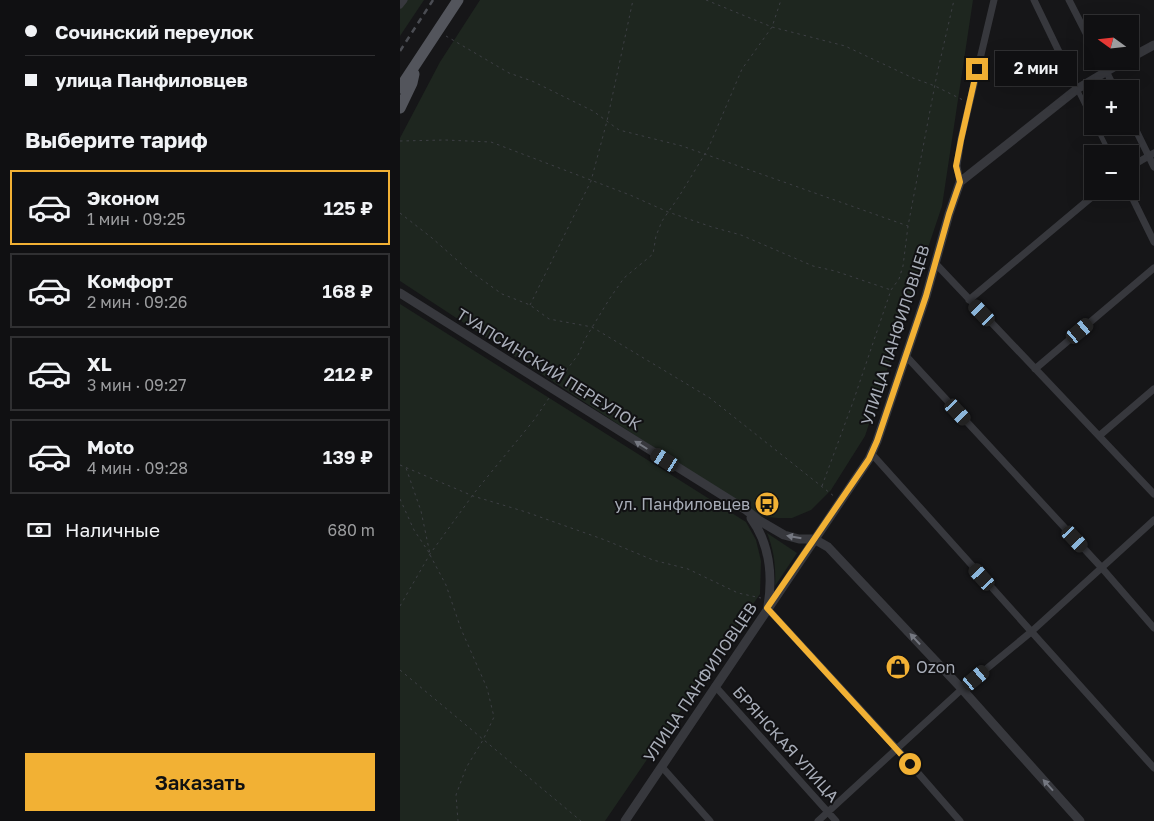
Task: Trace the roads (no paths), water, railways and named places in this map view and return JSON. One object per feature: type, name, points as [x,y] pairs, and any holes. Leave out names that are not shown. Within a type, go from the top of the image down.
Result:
[{"type":"main road","points":[[400,88],[458,0]]},
{"type":"main road","points":[[400,108],[412,83],[417,63]]},
{"type":"street","points":[[400,5],[404,0]]},
{"type":"street","name":"УЛИЦА ПАНФИЛОВЦЕВ","points":[[625,821],[768,604],[840,500],[877,441],[906,356],[960,182],[956,166],[994,0]]},
{"type":"street","points":[[1034,0],[1084,103]]},
{"type":"street","points":[[1069,0],[1084,29]]},
{"type":"street","points":[[1139,53],[1154,45]]},
{"type":"street","points":[[960,182],[1077,89],[1107,71],[1111,80]]},
{"type":"street","points":[[1139,133],[1151,154],[1154,167]]},
{"type":"street","points":[[1139,161],[1151,154]]},
{"type":"street","points":[[969,300],[1088,200]]},
{"type":"street","points":[[1133,200],[1154,242]]},
{"type":"street","points":[[935,263],[1154,494]]},
{"type":"street","points":[[1035,369],[1154,268]]},
{"type":"street","name":"ТУАПСИНСКИЙ ПЕРЕУЛОК","points":[[400,293],[746,510],[760,521],[784,535],[799,539],[814,539],[828,547],[962,689],[1080,821]]},
{"type":"street","points":[[906,356],[1154,628]]},
{"type":"street","points":[[1099,436],[1154,389]]},
{"type":"street","points":[[871,453],[1154,768]]},
{"type":"street","points":[[746,510],[757,526],[765,544],[770,573],[768,604],[960,821]]},
{"type":"street","points":[[818,821],[898,750],[962,689],[1031,632],[1154,520]]},
{"type":"street","name":"БРЯНСКАЯ УЛИЦА","points":[[715,686],[836,821]]},
{"type":"street","points":[[662,767],[710,821]]},
{"type":"railway","points":[[400,51],[433,0]]},
{"type":"place","name":"ул. Панфиловцев","points":[[767,504]]},
{"type":"place","name":"Ozon","points":[[898,667]]}]
